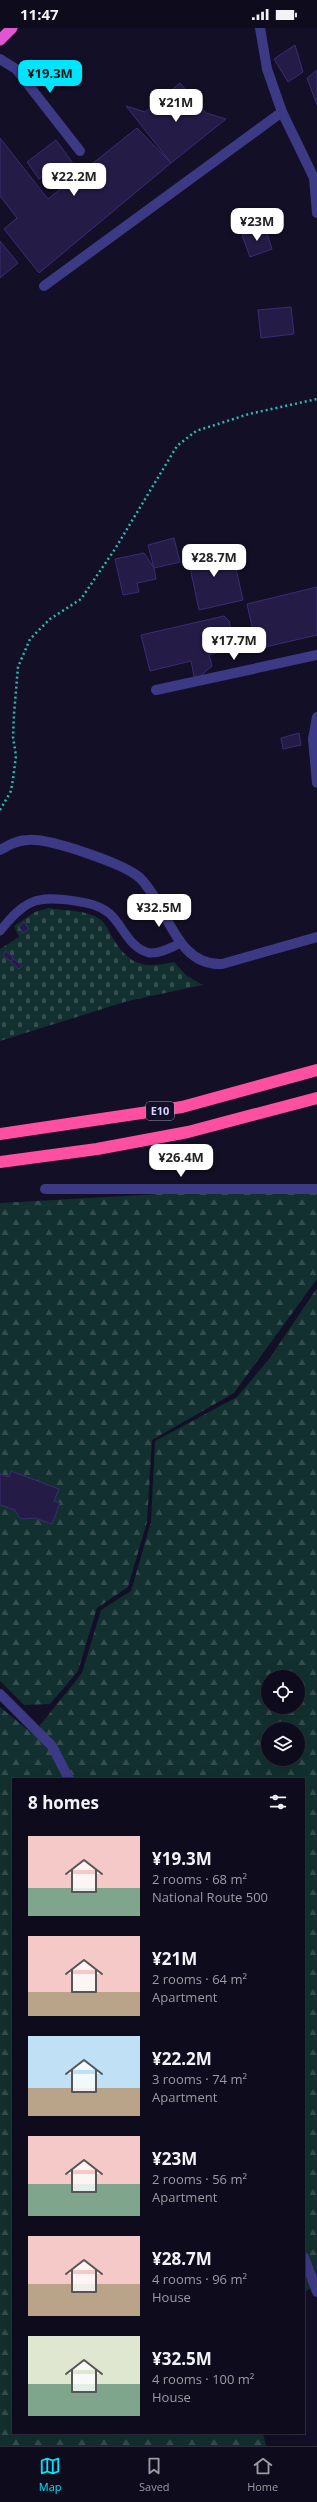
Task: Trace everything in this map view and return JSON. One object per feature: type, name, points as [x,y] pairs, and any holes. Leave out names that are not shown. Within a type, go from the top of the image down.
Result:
[{"type":"highway","points":[[0,40],[12,28]]},
{"type":"highway","name":"E10","points":[[0,1134],[182,1107],[317,1070]]},
{"type":"highway","name":"E10","points":[[0,1162],[97,1149],[188,1132],[317,1098]]},
{"type":"street","points":[[260,28],[267,69],[282,112],[314,178],[317,213]]},
{"type":"street","points":[[0,59],[16,69],[80,151]]},
{"type":"street","points":[[44,286],[282,112]]},
{"type":"street","points":[[156,690],[317,655]]},
{"type":"street","points":[[317,718],[313,738],[317,783]]},
{"type":"street","points":[[0,850],[15,843],[30,839],[51,844],[126,868],[144,883],[181,943],[192,956],[208,963],[222,964],[317,937]]},
{"type":"street","points":[[45,1189],[317,1189]]},
{"type":"street","points":[[0,1694],[52,1746],[68,1778]]},
{"type":"street","points":[[305,2260],[317,2292]]},
{"type":"lane","points":[[0,931],[11,918],[32,901],[52,897],[98,906],[114,919],[131,942],[149,953],[160,952],[181,943]]},
{"type":"path","points":[[0,810],[11,791],[16,756],[13,737],[18,667],[30,639],[50,619],[81,599],[115,549],[177,446],[196,431],[249,414],[317,399]]},
{"type":"green space","points":[[49,908],[82,912],[95,916],[104,923],[124,954],[131,959],[145,965],[174,962],[187,976],[203,985],[128,1001],[0,1041],[0,949],[19,937],[14,926],[35,912]]},
{"type":"green space","points":[[317,1185],[317,1279],[234,1393],[152,1440],[147,1522],[128,1587],[97,1608],[78,1671],[50,1704],[24,1705],[0,1681],[0,1203]]},
{"type":"green space","points":[[317,1288],[317,2285],[305,2291],[305,1778],[12,1778],[12,2434],[263,2434],[266,2446],[0,2446],[0,1707],[33,1734],[82,1673],[101,1610],[131,1591],[151,1522],[155,1441],[237,1397],[269,1359]]},
{"type":"building","points":[[295,45],[303,72],[288,82],[274,59]]},
{"type":"building","points":[[317,70],[317,105],[307,78]]},
{"type":"building","points":[[180,83],[206,113],[226,119],[171,163],[126,106],[145,112]]},
{"type":"building","points":[[137,128],[171,163],[39,273],[4,229],[17,218],[0,196],[0,138],[48,199]]},
{"type":"building","points":[[56,140],[77,169],[57,183],[51,170],[39,179],[27,162]]},
{"type":"building","points":[[265,227],[272,249],[250,257],[242,235]]},
{"type":"building","points":[[0,241],[18,263],[0,278]]},
{"type":"building","points":[[291,307],[294,334],[261,338],[258,310]]},
{"type":"building","points":[[174,538],[180,562],[154,568],[148,545]]},
{"type":"building","points":[[219,546],[223,561],[234,559],[243,600],[199,610],[187,553]]},
{"type":"building","points":[[144,553],[154,568],[156,579],[137,583],[139,592],[123,595],[115,559]]},
{"type":"building","points":[[317,587],[317,635],[257,649],[247,604]]},
{"type":"building","points":[[224,616],[229,621],[236,647],[209,655],[212,666],[195,681],[191,661],[150,671],[141,635]]},
{"type":"building","points":[[299,733],[301,745],[283,749],[281,738]]},
{"type":"building","points":[[24,922],[29,929],[23,933],[19,927]]},
{"type":"building","points":[[6,951],[13,957],[10,961],[3,955]]},
{"type":"building","points":[[14,959],[22,966],[19,969],[11,962]]},
{"type":"building","points":[[11,1471],[59,1489],[54,1501],[60,1503],[52,1524],[35,1518],[23,1519],[19,1517],[15,1510],[0,1505],[0,1474],[9,1477]]}]
